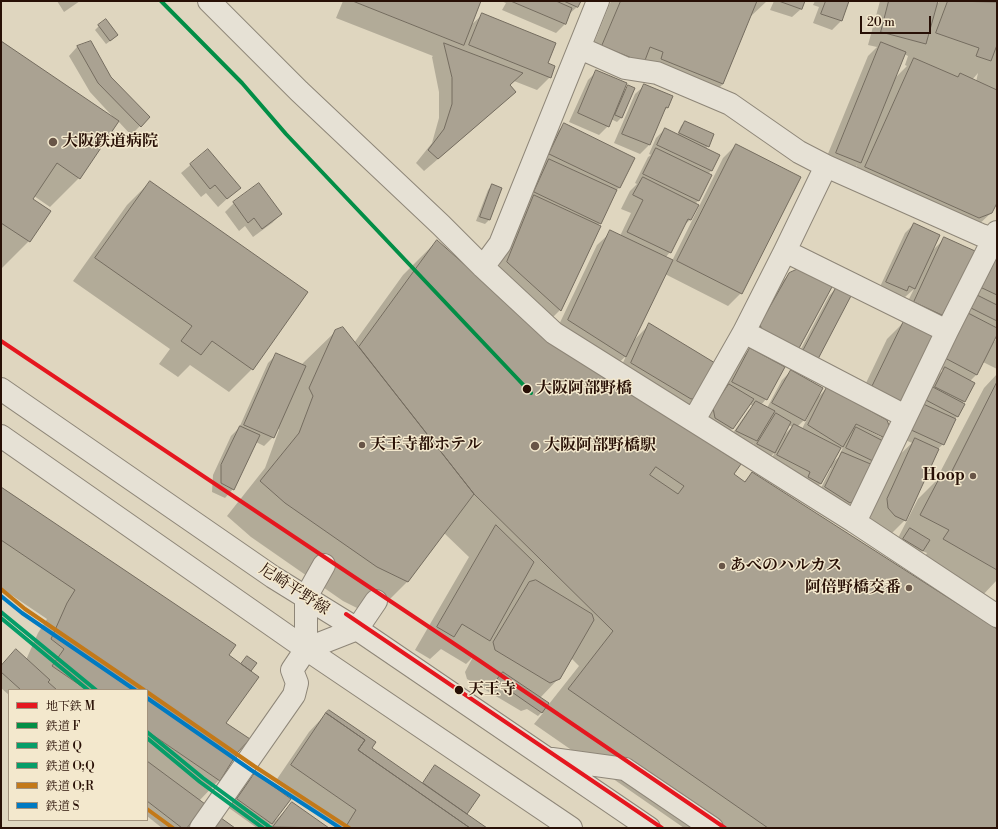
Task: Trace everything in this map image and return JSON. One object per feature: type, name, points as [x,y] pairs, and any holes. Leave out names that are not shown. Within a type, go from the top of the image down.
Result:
[{"type":"street","points":[[209,1],[299,91],[441,225],[483,268],[554,332],[855,522],[997,616]]},
{"type":"street","points":[[483,268],[500,244],[598,1]]},
{"type":"street","points":[[580,48],[625,68],[657,73],[730,104],[799,152],[826,166],[981,235],[996,237],[947,331],[855,522]]},
{"type":"street","points":[[694,420],[744,332],[785,252],[826,166]]},
{"type":"street","points":[[785,252],[947,331]]},
{"type":"street","points":[[744,332],[905,416]]},
{"type":"street","name":"尼崎平野線","points":[[1,390],[273,577],[357,629],[649,828]]},
{"type":"street","points":[[1,436],[306,649],[571,828]]},
{"type":"street","points":[[201,828],[259,743],[294,696],[297,684],[292,670],[306,649],[306,597],[324,565]]},
{"type":"street","points":[[306,649],[357,629],[376,601]]},
{"type":"street","points":[[547,758],[625,769],[712,828]]},
{"type":"building","points":[[353,1],[481,1],[464,45]]},
{"type":"building","points":[[511,1],[556,1],[572,8],[566,24]]},
{"type":"building","points":[[564,1],[581,1],[578,7]]},
{"type":"building","points":[[621,1],[757,1],[723,84],[661,59],[663,52],[650,47],[644,63],[602,46]]},
{"type":"building","points":[[779,1],[805,1],[802,9]]},
{"type":"building","points":[[826,1],[849,1],[842,21],[821,14]]},
{"type":"building","points":[[889,1],[938,1],[926,44],[881,32]]},
{"type":"building","points":[[948,1],[997,2],[997,45],[991,61],[976,56],[979,48],[936,33]]},
{"type":"building","points":[[482,13],[556,43],[548,63],[555,66],[551,78],[469,45]]},
{"type":"building","points":[[106,19],[118,35],[110,41],[98,25]]},
{"type":"building","name":"大阪鉄道病院","points":[[1,41],[119,121],[80,179],[57,163],[33,199],[51,211],[30,242],[1,223]]},
{"type":"building","points":[[91,41],[111,77],[150,117],[141,127],[98,83],[77,46]]},
{"type":"building","points":[[881,42],[906,52],[861,163],[836,153]]},
{"type":"building","points":[[444,43],[523,73],[510,85],[516,92],[438,159],[428,150],[444,129],[452,104],[452,78]]},
{"type":"building","points":[[914,58],[958,77],[960,73],[997,90],[997,203],[992,213],[979,218],[865,167]]},
{"type":"building","points":[[596,70],[627,83],[609,127],[578,113]]},
{"type":"building","points":[[644,84],[673,96],[668,108],[666,107],[650,145],[622,134]]},
{"type":"building","points":[[628,85],[635,88],[622,118],[615,115]]},
{"type":"building","points":[[685,121],[714,134],[709,147],[679,133]]},
{"type":"building","points":[[564,123],[635,158],[620,188],[549,154]]},
{"type":"building","points":[[665,128],[720,155],[712,171],[657,145]]},
{"type":"building","points":[[736,144],[801,177],[742,294],[677,261]]},
{"type":"building","points":[[656,148],[712,175],[699,201],[643,174]]},
{"type":"building","points":[[208,149],[241,188],[227,199],[215,185],[210,189],[190,164]]},
{"type":"building","points":[[549,159],[617,190],[601,224],[534,192]]},
{"type":"building","points":[[643,177],[699,205],[691,220],[688,219],[671,253],[627,232],[643,200],[633,195]]},
{"type":"building","points":[[150,181],[308,292],[253,370],[212,341],[201,355],[181,341],[192,326],[95,258]]},
{"type":"building","points":[[259,183],[282,214],[262,229],[254,218],[248,223],[233,202]]},
{"type":"building","points":[[492,184],[502,188],[490,220],[480,217]]},
{"type":"building","points":[[534,195],[601,226],[561,311],[507,262]]},
{"type":"building","points":[[914,223],[940,235],[915,289],[909,286],[907,291],[886,282]]},
{"type":"building","points":[[610,230],[673,260],[626,357],[568,320]]},
{"type":"building","points":[[944,237],[975,251],[944,316],[914,302]]},
{"type":"building","name":"あべのハルカス","points":[[437,240],[549,340],[741,464],[734,474],[745,482],[752,472],[997,629],[997,828],[768,828],[568,689],[613,631],[474,494],[359,347]]},
{"type":"building","points":[[997,256],[997,295],[980,287],[995,257]]},
{"type":"building","points":[[798,269],[833,285],[798,350],[762,331],[760,324],[789,273]]},
{"type":"building","points":[[837,286],[852,294],[818,359],[803,351]]},
{"type":"building","points":[[977,295],[997,305],[997,321],[971,308]]},
{"type":"building","points":[[968,313],[997,328],[997,335],[977,375],[945,358]]},
{"type":"building","points":[[904,321],[934,336],[901,404],[871,389]]},
{"type":"building","points":[[649,323],[715,363],[701,397],[691,399],[631,363]]},
{"type":"building","name":"天王寺都ホテル","points":[[343,327],[474,494],[408,582],[377,567],[285,503],[260,481],[299,433],[313,396],[309,388],[335,330]]},
{"type":"building","points":[[750,348],[785,367],[767,400],[732,382]]},
{"type":"building","points":[[276,353],[306,366],[274,438],[244,425]]},
{"type":"building","points":[[945,367],[975,383],[965,402],[935,387]]},
{"type":"building","points":[[791,370],[823,388],[805,421],[772,403]]},
{"type":"building","name":"Hoop","points":[[997,382],[997,570],[943,539],[949,530],[920,515],[941,475],[948,478]]},
{"type":"building","points":[[729,384],[754,399],[733,429],[715,418],[713,408]]},
{"type":"building","points":[[931,386],[965,404],[958,417],[924,399]]},
{"type":"building","points":[[827,387],[887,420],[890,428],[885,438],[856,424],[843,447],[808,425]]},
{"type":"building","points":[[756,401],[775,411],[757,441],[736,431]]},
{"type":"building","points":[[921,403],[956,419],[944,445],[909,429]]},
{"type":"building","points":[[776,413],[791,422],[775,453],[757,444]]},
{"type":"building","points":[[794,424],[841,448],[821,484],[808,477],[810,472],[777,455]]},
{"type":"building","points":[[240,426],[260,435],[234,490],[221,483],[221,465]]},
{"type":"building","points":[[856,427],[885,442],[875,462],[846,448]]},
{"type":"building","points":[[915,438],[939,449],[906,521],[895,516],[888,508],[887,499]]},
{"type":"building","points":[[842,452],[873,465],[854,501],[850,503],[825,487]]},
{"type":"building","points":[[656,467],[684,486],[678,494],[650,475]]},
{"type":"building","points":[[1,487],[236,645],[229,655],[259,677],[226,723],[250,739],[237,753],[220,781],[148,732],[148,689],[86,689],[52,666],[64,649],[51,639],[67,603],[75,590],[1,540]]},
{"type":"building","points":[[496,525],[534,562],[490,641],[462,624],[454,637],[437,627]]},
{"type":"building","points":[[910,528],[930,540],[923,551],[903,539]]},
{"type":"building","points":[[536,580],[592,614],[594,620],[560,679],[550,683],[495,650],[493,642],[529,582]]},
{"type":"building","points":[[16,649],[50,680],[48,682],[56,689],[20,689],[1,672],[1,666]]},
{"type":"building","points":[[247,656],[257,663],[251,671],[241,664]]},
{"type":"building","points":[[503,672],[549,703],[542,713],[496,681]]},
{"type":"building","points":[[329,710],[376,742],[372,748],[487,828],[470,828],[358,750],[365,740],[326,713]]},
{"type":"building","points":[[326,713],[365,740],[358,750],[470,828],[345,828],[356,810],[291,765]]},
{"type":"building","points":[[148,762],[205,804],[187,828],[182,828],[148,802]]},
{"type":"building","points":[[435,765],[480,795],[467,814],[423,783]]},
{"type":"building","points":[[255,773],[291,799],[272,824],[237,799]]},
{"type":"building","points":[[292,802],[329,828],[273,827]]},
{"type":"building","points":[[221,818],[235,828],[214,828]]},
{"type":"metro line","name":"M","points":[[1,341],[480,661],[725,828]]},
{"type":"metro line","name":"M","points":[[346,614],[662,828]]},
{"type":"rail line","name":"F","points":[[161,1],[242,83],[286,134],[531,393]]},
{"type":"rail line","name":"O;R","points":[[1,589],[25,609],[143,689]]},
{"type":"rail line","name":"S","points":[[1,596],[22,613],[134,689]]},
{"type":"rail line","name":"Q","points":[[1,612],[95,689]]},
{"type":"rail line","name":"O;Q","points":[[1,618],[87,689]]},
{"type":"rail line","name":"O;R","points":[[148,693],[254,766],[349,828]]},
{"type":"rail line","name":"S","points":[[148,699],[251,770],[340,828]]},
{"type":"rail line","name":"Q","points":[[148,733],[203,778],[271,828]]},
{"type":"rail line","name":"O;Q","points":[[148,739],[200,782],[263,828]]},
{"type":"rail line","name":"O;R","points":[[148,810],[173,828]]},
{"type":"place","name":"大阪鉄道病院","points":[[53,142]]},
{"type":"place","name":"大阪阿部野橋","points":[[527,389]]},
{"type":"place","name":"天王寺都ホテル","points":[[362,445]]},
{"type":"place","name":"大阪阿部野橋駅","points":[[535,446]]},
{"type":"place","name":"Hoop","points":[[973,476]]},
{"type":"place","name":"あべのハルカス","points":[[722,566]]},
{"type":"place","name":"阿倍野橋交番","points":[[909,588]]},
{"type":"place","name":"天王寺","points":[[459,690]]}]
